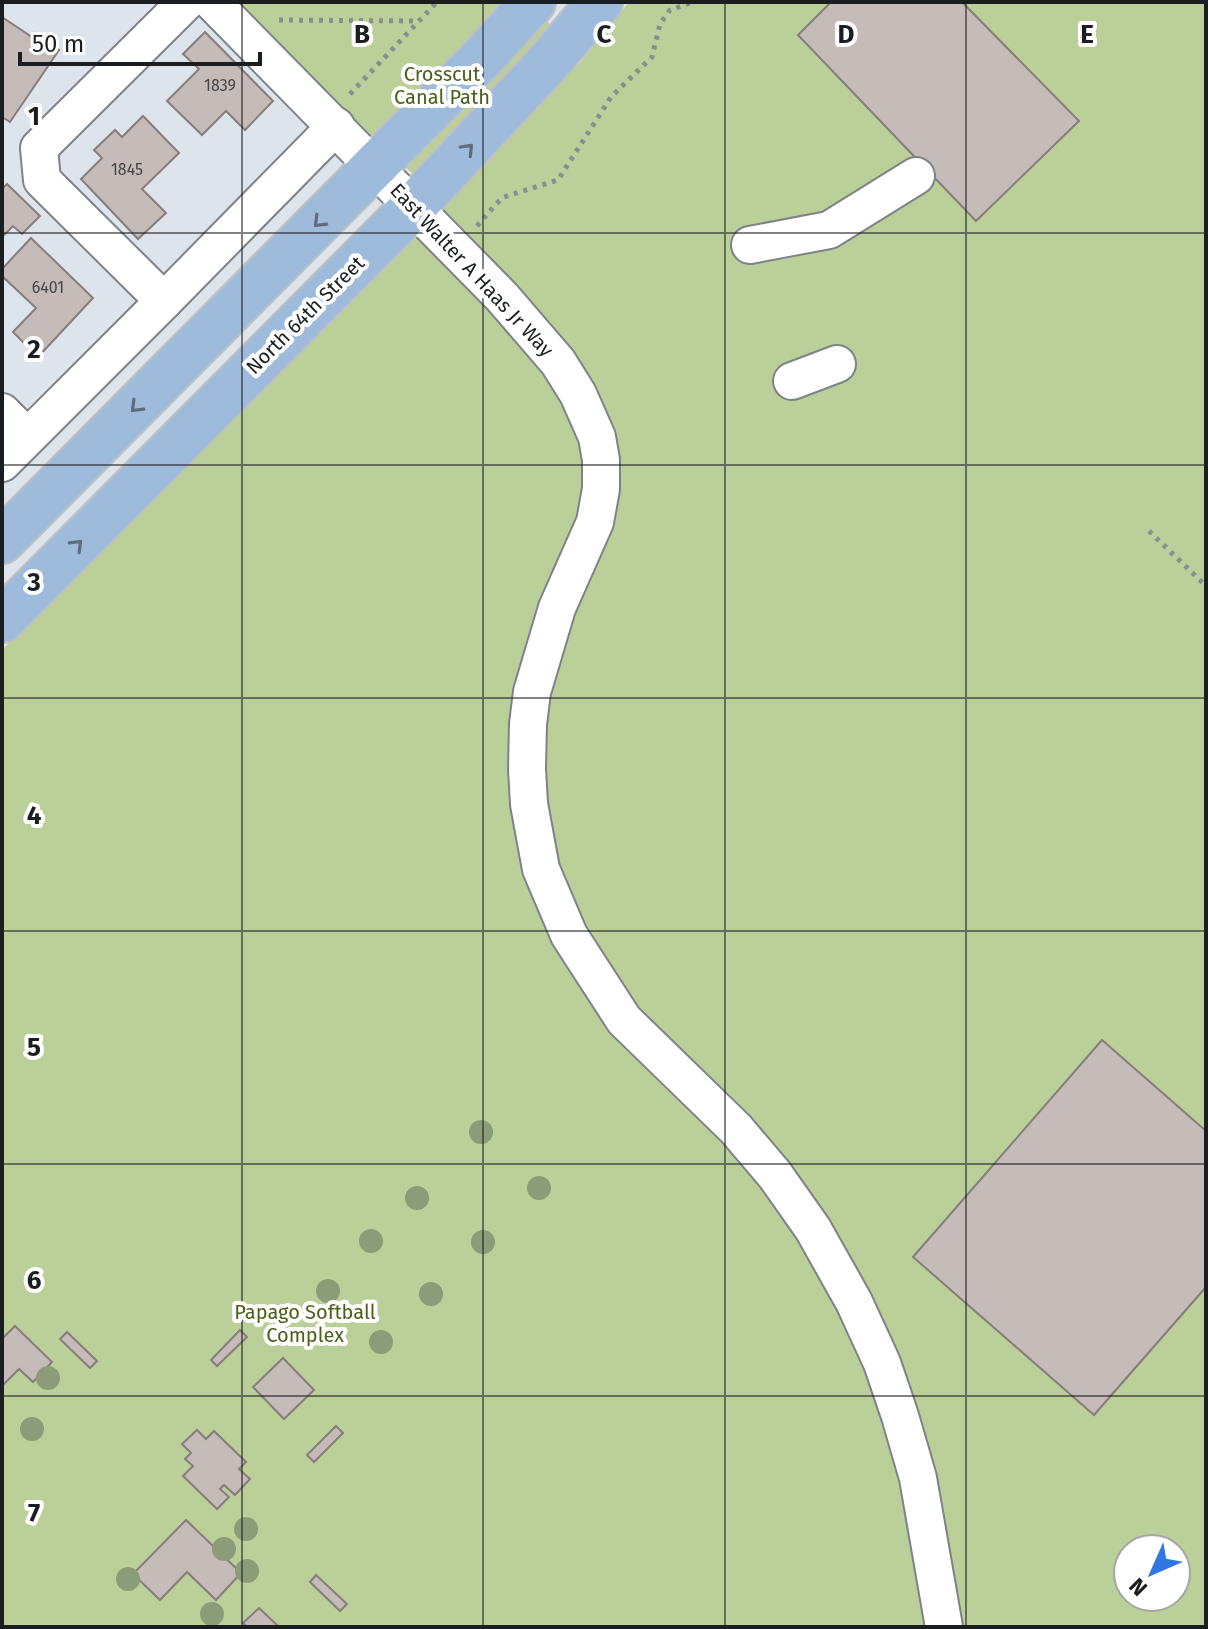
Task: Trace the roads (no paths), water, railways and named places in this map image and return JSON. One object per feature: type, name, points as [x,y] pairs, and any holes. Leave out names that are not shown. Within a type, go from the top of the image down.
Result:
[{"type":"main road","points":[[2,541],[489,51],[533,2]]},
{"type":"main road","name":"North 64th Street","points":[[2,620],[414,206],[546,65],[600,2]]},
{"type":"street","points":[[164,301],[42,180],[39,148],[186,2]]},
{"type":"street","points":[[212,2],[374,167]]},
{"type":"street","points":[[2,463],[336,126]]},
{"type":"street","name":"East Walter A Haas Jr Way","points":[[374,167],[502,297],[558,362],[578,394],[597,437],[601,489],[595,522],[557,608],[532,692],[527,769],[529,804],[541,869],[569,935],[624,1020],[736,1129],[775,1175],[813,1229],[854,1302],[882,1363],[914,1465],[944,1627]]},
{"type":"street","points":[[750,245],[829,230],[916,176]]},
{"type":"street","points":[[792,381],[837,364]]},
{"type":"street","points":[[2,412],[27,437]]},
{"type":"park label","name":"Crosscut Canal Path","points":[[442,86]]},
{"type":"park label","name":"Papago Softball Complex","points":[[305,1324]]}]
